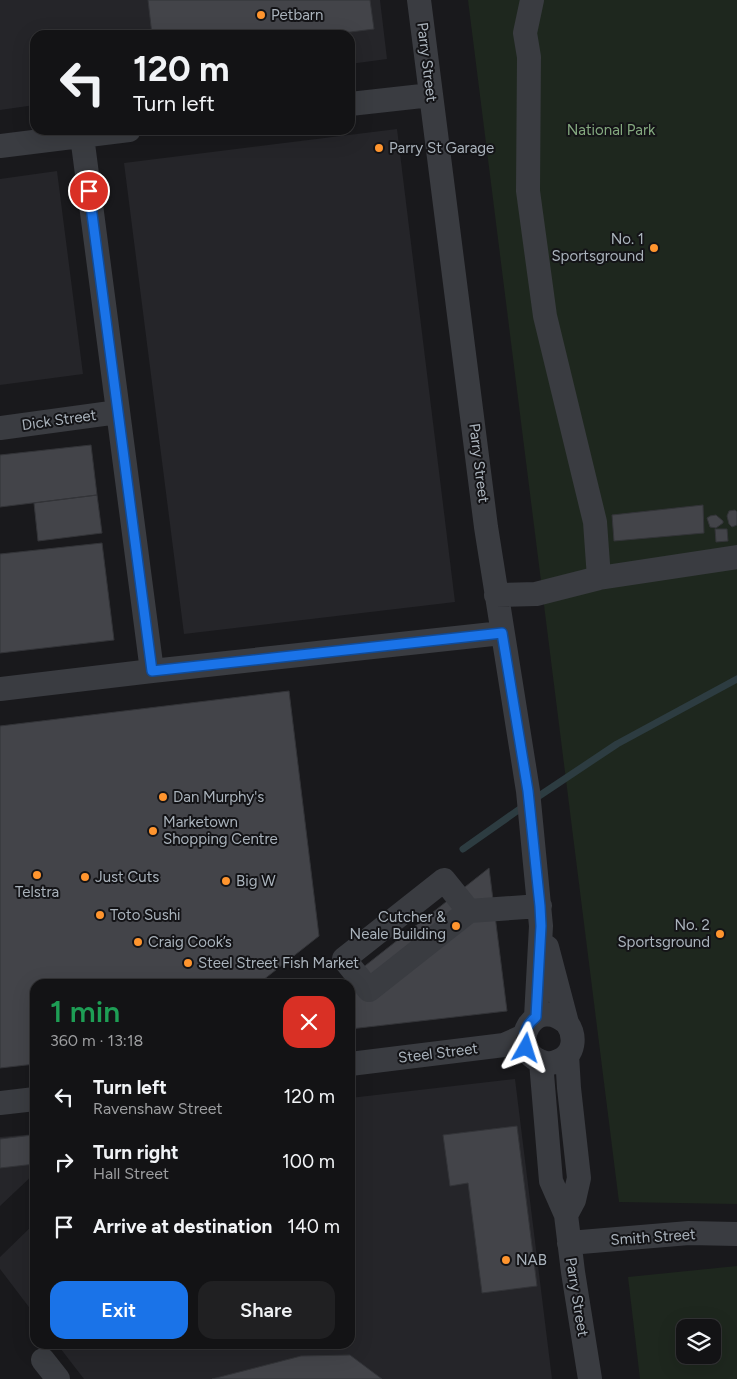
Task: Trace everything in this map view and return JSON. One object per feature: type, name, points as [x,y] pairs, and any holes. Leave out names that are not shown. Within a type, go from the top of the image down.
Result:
[{"type":"street","name":"Parry Street","points":[[419,0],[496,595],[528,791],[540,916],[567,1023],[573,1034],[572,1048],[568,1055],[569,1088],[579,1178],[574,1200],[566,1216]]},
{"type":"street","points":[[532,0],[526,33],[529,57],[528,191],[545,316],[595,522],[599,578]]},
{"type":"street","points":[[355,103],[431,95]]},
{"type":"street","points":[[0,146],[90,135]]},
{"type":"street","points":[[82,136],[152,671]]},
{"type":"street","name":"Dick Street","points":[[0,428],[118,412]]},
{"type":"street","points":[[496,595],[536,594],[599,578],[737,557]]},
{"type":"street","points":[[0,689],[502,633]]},
{"type":"street","points":[[469,911],[444,880],[344,959],[369,990],[469,911],[540,916]]},
{"type":"street","name":"Parry Street","points":[[540,916],[528,1052],[541,1062],[551,1181],[566,1216],[590,1379]]},
{"type":"street","points":[[530,1027],[550,1014],[560,1017],[567,1023]]},
{"type":"street","name":"Steel Street","points":[[355,1063],[504,1045],[530,1027]]},
{"type":"street","points":[[541,1062],[553,1063],[568,1055]]},
{"type":"street","points":[[0,1103],[30,1100]]},
{"type":"street","name":"Smith Street","points":[[569,1243],[689,1233],[737,1234]]},
{"type":"street","points":[[44,1360],[58,1379]]},
{"type":"shaded area","points":[[0,0],[380,0],[387,59],[355,63],[355,30],[30,30],[30,106],[0,110]]},
{"type":"shaded area","points":[[397,129],[455,602],[184,634],[124,163]]},
{"type":"shaded area","points":[[57,171],[83,374],[0,385],[0,179]]},
{"type":"shaded area","points":[[515,1079],[552,1379],[84,1379],[61,1349],[355,1349],[355,1097]]},
{"type":"shaded area","points":[[30,1134],[30,1178],[0,1206],[0,1137]]},
{"type":"shaded area","points":[[30,1228],[30,1308],[0,1269],[0,1257]]},
{"type":"green space","name":"National Park","points":[[468,0],[737,0],[737,1204],[619,1202]]},
{"type":"green space","points":[[737,1266],[737,1379],[640,1379],[628,1277]]},
{"type":"building","name":"Petbarn","points":[[148,0],[370,0],[374,29],[355,31],[151,30]]},
{"type":"building","points":[[91,445],[97,495],[0,507],[0,455]]},
{"type":"building","points":[[97,495],[102,533],[38,541],[34,503]]},
{"type":"building","points":[[703,505],[704,533],[614,541],[612,515]]},
{"type":"building","points":[[735,510],[737,512],[737,525],[732,527],[727,516],[729,511]]},
{"type":"building","points":[[716,515],[723,523],[716,528],[710,527],[707,518]]},
{"type":"building","points":[[715,529],[727,529],[728,541],[716,542]]},
{"type":"building","points":[[102,543],[114,640],[0,653],[0,554]]},
{"type":"building","name":"Marketown Shopping Centre","points":[[289,691],[319,936],[264,979],[30,979],[30,1065],[0,1068],[0,726]]},
{"type":"building","name":"Cutcher & Neale Building","points":[[489,868],[507,1011],[355,1028],[355,979],[348,979]]},
{"type":"building","points":[[517,1126],[537,1286],[482,1293],[468,1183],[450,1186],[443,1135]]},
{"type":"building","points":[[30,1135],[30,1165],[0,1168],[0,1139]]},
{"type":"building","points":[[350,1355],[382,1379],[212,1379],[301,1356]]},
{"type":"waterway","points":[[533,800],[617,744],[737,679]]},
{"type":"waterway","points":[[463,849],[524,806]]},
{"type":"place","name":"Petbarn","points":[[261,15]]},
{"type":"place","name":"Parry St Garage","points":[[379,148]]},
{"type":"place","name":"No. 1 Sportsground","points":[[654,248]]},
{"type":"place","name":"Dan Murphy's","points":[[163,797]]},
{"type":"place","name":"Marketown Shopping Centre","points":[[153,831]]},
{"type":"place","name":"Telstra","points":[[37,875]]},
{"type":"place","name":"Just Cuts","points":[[85,877]]},
{"type":"place","name":"Big W","points":[[226,881]]},
{"type":"place","name":"Toto Sushi","points":[[100,915]]},
{"type":"place","name":"Cutcher & Neale Building","points":[[456,926]]},
{"type":"place","name":"No. 2 Sportsground","points":[[720,934]]},
{"type":"place","name":"Craig Cook’s","points":[[138,942]]},
{"type":"place","name":"Steel Street Fish Market","points":[[188,963]]},
{"type":"place","name":"NAB","points":[[506,1260]]},
{"type":"route","points":[[89,191],[152,671],[502,633],[528,791],[541,926],[536,1017],[529,1024],[525,1032],[526,1048]]}]
